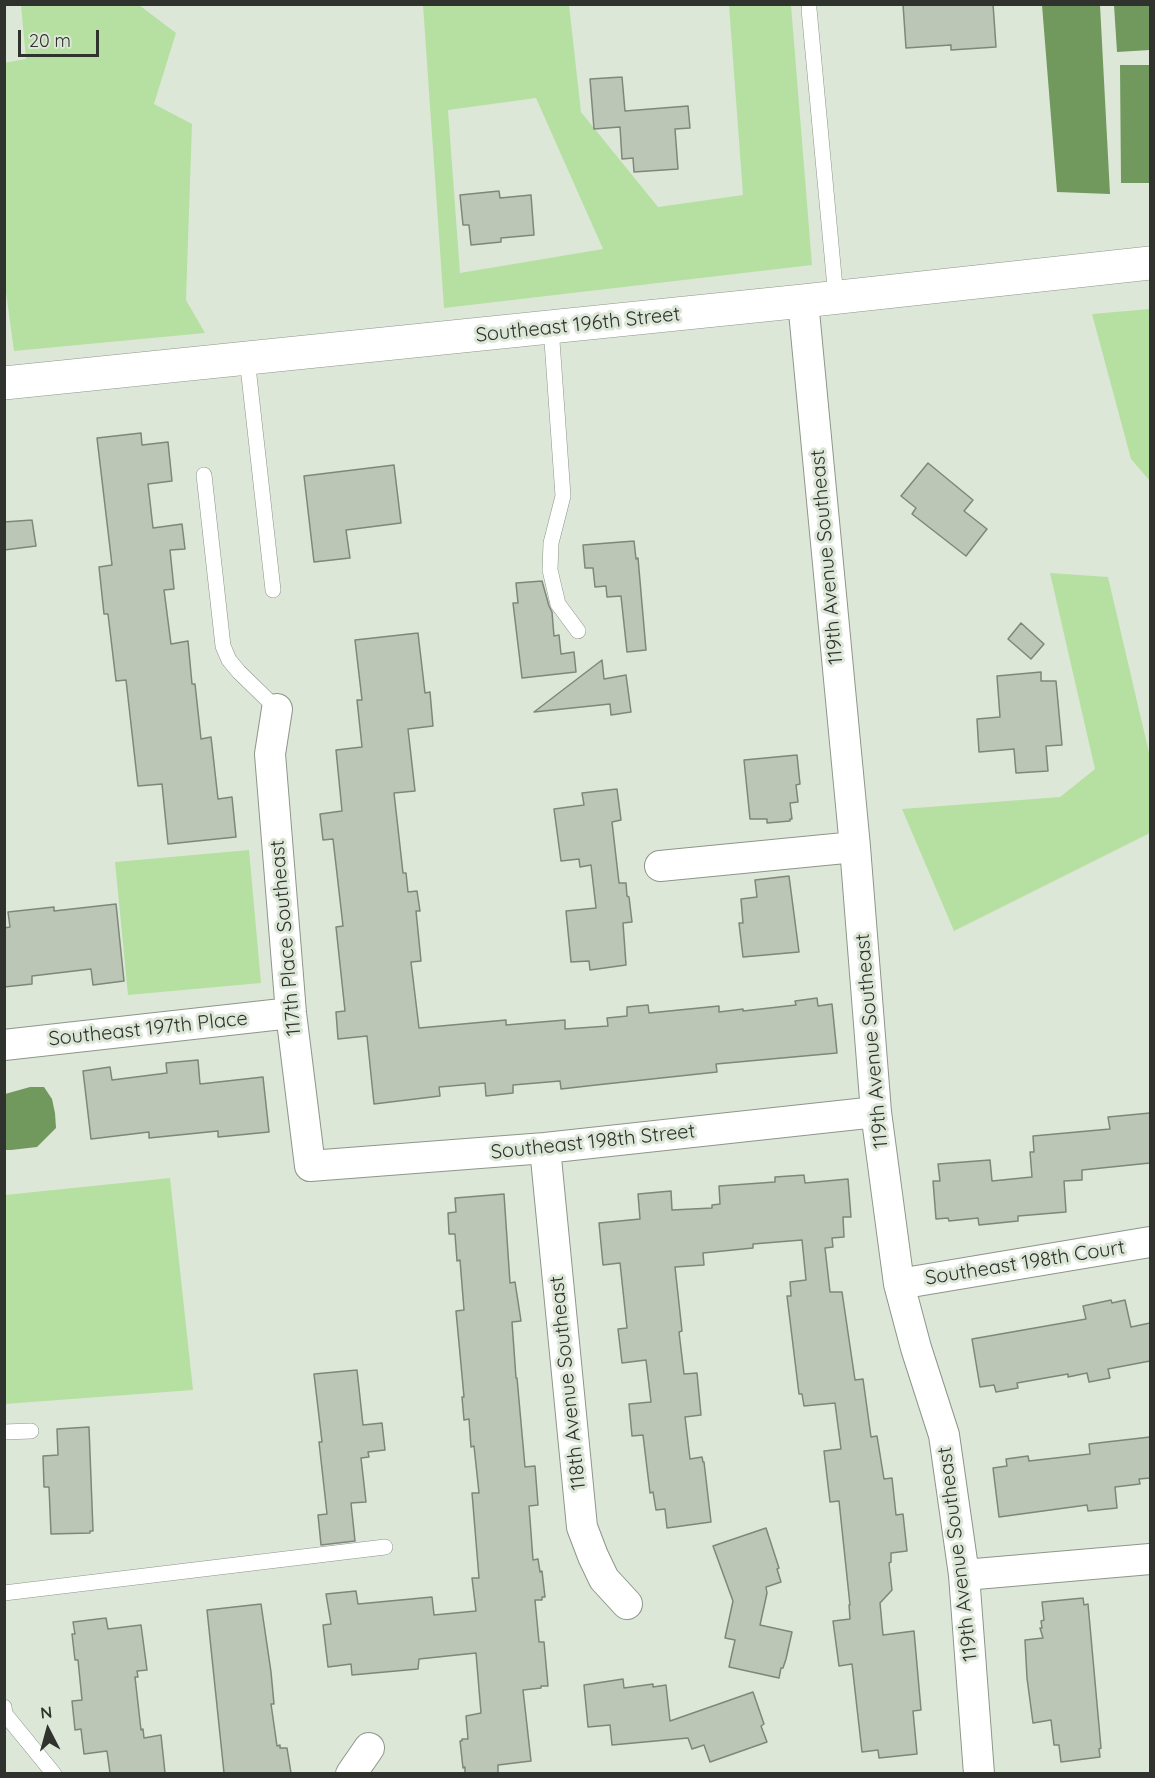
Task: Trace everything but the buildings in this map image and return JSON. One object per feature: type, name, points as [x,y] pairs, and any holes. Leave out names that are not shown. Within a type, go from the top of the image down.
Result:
[{"type":"street","name":"Southeast 196th Street","points":[[4,383],[836,298],[1150,263]]},
{"type":"street","name":"119th Avenue Southeast","points":[[803,301],[855,847],[876,1112],[899,1284],[916,1348],[944,1435],[964,1575],[979,1773]]},
{"type":"street","name":"117th Place Southeast","points":[[277,709],[270,754],[291,1013],[310,1166]]},
{"type":"street","points":[[660,866],[855,847]]},
{"type":"street","name":"Southeast 197th Place","points":[[4,1045],[291,1013]]},
{"type":"street","name":"Southeast 198th Street","points":[[310,1166],[546,1148],[876,1112]]},
{"type":"street","name":"118th Avenue Southeast","points":[[546,1148],[582,1527],[604,1579],[627,1604]]},
{"type":"street","name":"Southeast 198th Court","points":[[899,1284],[1150,1242]]},
{"type":"street","points":[[964,1575],[1150,1559]]},
{"type":"street","points":[[351,1773],[369,1748]]},
{"type":"lane","points":[[808,9],[836,298]]},
{"type":"lane","points":[[551,327],[563,496],[551,543],[550,570],[558,604],[578,631]]},
{"type":"lane","points":[[247,358],[273,590]]},
{"type":"lane","points":[[204,475],[223,646],[229,660],[239,672],[277,709]]},
{"type":"lane","points":[[4,1432],[31,1431]]},
{"type":"lane","points":[[4,1593],[385,1547]]},
{"type":"lane","points":[[4,1707],[5,1714],[54,1773]]},
{"type":"shaded area","points":[[21,5],[139,5],[176,33],[154,104],[192,124],[186,300],[205,333],[14,351],[4,278],[4,63],[26,59]]},
{"type":"shaded area","points":[[423,5],[569,5],[581,112],[658,207],[743,195],[729,5],[791,5],[812,265],[444,308]],"holes":[[[536,98],[603,249],[460,273],[448,110]]]},
{"type":"shaded area","points":[[1042,5],[1100,5],[1110,194],[1057,192]]},
{"type":"shaded area","points":[[1114,5],[1150,5],[1150,50],[1117,52]]},
{"type":"shaded area","points":[[1120,65],[1150,65],[1150,183],[1121,183]]},
{"type":"shaded area","points":[[1150,309],[1150,481],[1131,459],[1092,314]]},
{"type":"shaded area","points":[[1050,573],[1108,577],[1150,757],[1150,833],[954,931],[902,809],[1060,797],[1095,769]]},
{"type":"shaded area","points":[[249,850],[261,983],[128,995],[115,862]]},
{"type":"shaded area","points":[[30,1087],[44,1087],[52,1099],[56,1128],[37,1147],[5,1150],[5,1094]]},
{"type":"shaded area","points":[[170,1178],[193,1390],[5,1404],[5,1195]]}]
